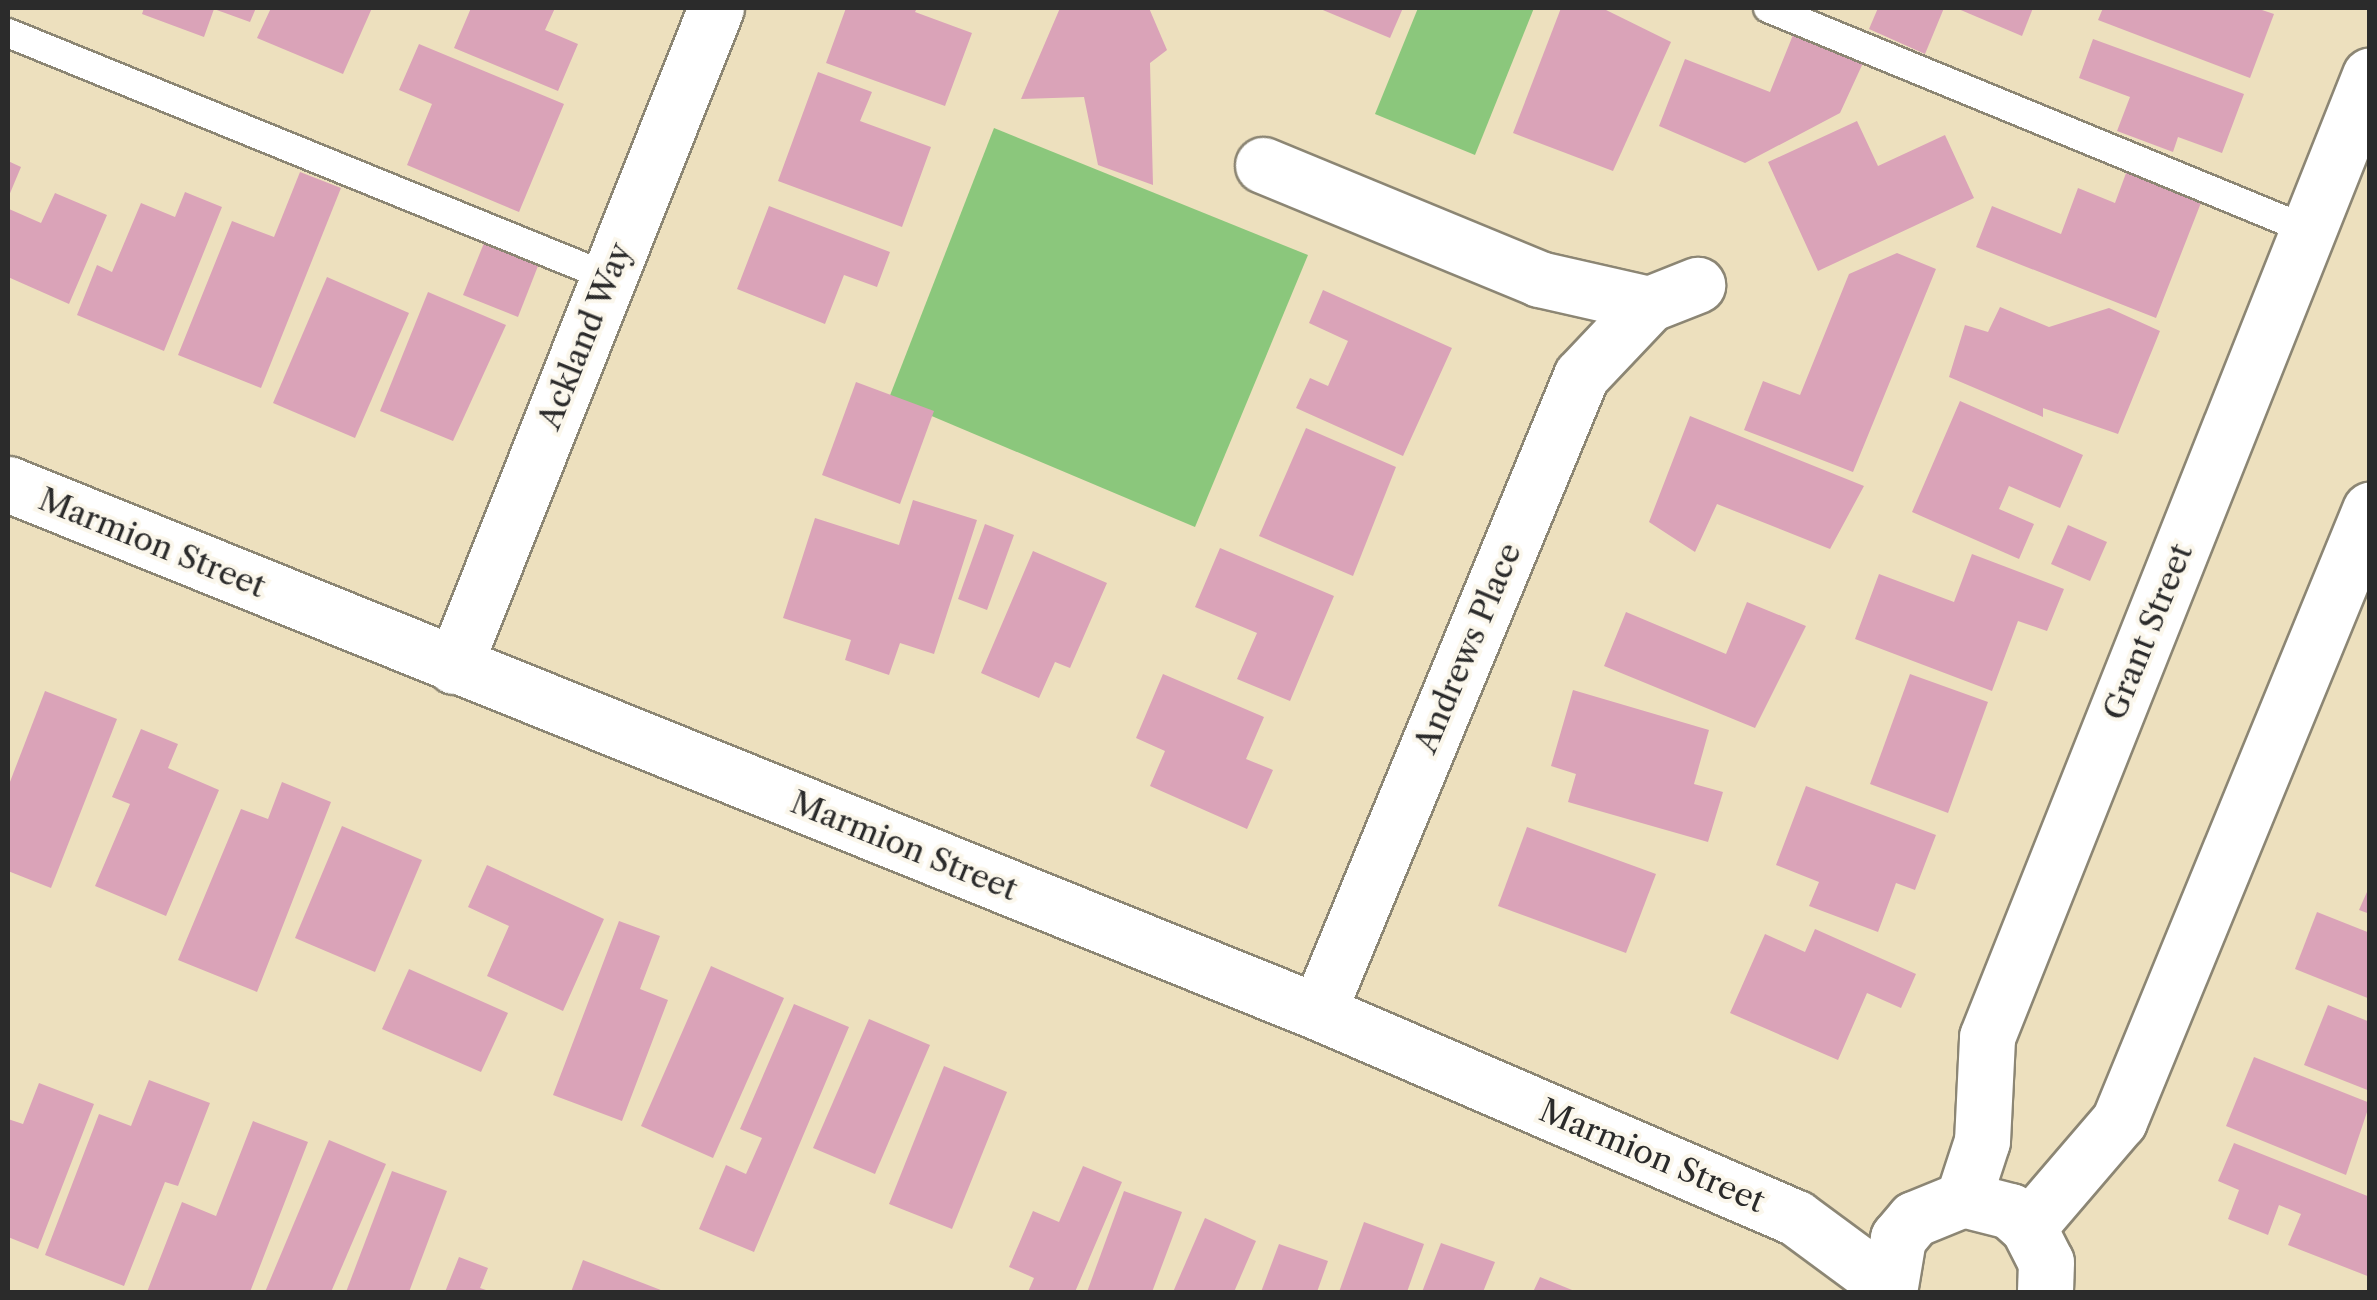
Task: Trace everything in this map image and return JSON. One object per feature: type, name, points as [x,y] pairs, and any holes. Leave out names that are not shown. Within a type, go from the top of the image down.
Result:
[{"type":"street","name":"Ackland Way","points":[[454,666],[716,8]]},
{"type":"street","name":"Grant Street","points":[[1888,1289],[1898,1238],[1939,1209],[1982,1141],[1987,1038],[2370,75]]},
{"type":"street","name":"Andrews Place","points":[[1263,165],[1540,280],[1674,295],[1582,376],[1318,1012]]},
{"type":"street","name":"Marmion Street","points":[[8,484],[1318,1012],[1796,1218],[1888,1289]]},
{"type":"street","points":[[2052,1289],[2046,1262],[2028,1227],[2119,1121],[2370,510]]},
{"type":"street","name":"Marmion Street","points":[[1796,1218],[1939,1209],[1988,1201],[2028,1227]]},
{"type":"lane","points":[[1768,8],[2308,230]]},
{"type":"lane","points":[[8,34],[608,277]]},
{"type":"green space","points":[[1418,8],[1534,8],[1475,155],[1375,114]]},
{"type":"green space","points":[[994,128],[1308,255],[1195,527],[889,398]]},
{"type":"building","points":[[144,8],[256,8],[250,22],[214,9],[204,37],[142,14]]},
{"type":"building","points":[[271,8],[372,8],[343,74],[257,38]]},
{"type":"building","points":[[471,8],[555,8],[545,30],[578,44],[558,91],[454,48]]},
{"type":"building","points":[[846,8],[917,8],[915,12],[972,33],[945,106],[826,63]]},
{"type":"building","points":[[1060,8],[1149,8],[1167,50],[1150,63],[1153,185],[1098,165],[1084,97],[1021,99]]},
{"type":"building","points":[[1318,8],[1403,8],[1390,38]]},
{"type":"building","points":[[1561,8],[1602,8],[1671,42],[1613,171],[1513,133]]},
{"type":"building","points":[[1878,8],[1944,8],[1925,54],[1869,29]]},
{"type":"building","points":[[1956,8],[2033,8],[2022,36]]},
{"type":"building","points":[[2103,8],[2256,8],[2274,14],[2250,78],[2098,20]]},
{"type":"building","points":[[1793,35],[1863,63],[1840,113],[1745,163],[1659,126],[1685,59],[1770,92]]},
{"type":"building","points":[[2093,39],[2244,94],[2222,153],[2178,137],[2173,152],[2117,131],[2130,97],[2079,78]]},
{"type":"building","points":[[419,44],[564,104],[519,212],[407,165],[432,104],[399,90]]},
{"type":"building","points":[[818,72],[872,92],[860,121],[931,147],[902,227],[778,181]]},
{"type":"building","points":[[1857,121],[1878,166],[1945,135],[1974,198],[1818,271],[1768,162]]},
{"type":"building","points":[[8,161],[21,167],[8,198]]},
{"type":"building","points":[[2129,165],[2204,195],[2156,318],[1976,247],[1992,206],[2061,234],[2078,188],[2115,203]]},
{"type":"building","points":[[300,172],[341,188],[261,388],[178,355],[232,221],[274,237]]},
{"type":"building","points":[[185,192],[222,207],[164,351],[77,315],[97,265],[112,272],[141,203],[175,217]]},
{"type":"building","points":[[55,193],[107,215],[69,304],[8,277],[9,209],[41,223]]},
{"type":"building","points":[[769,206],[890,252],[877,287],[844,275],[825,324],[737,289]]},
{"type":"building","points":[[484,243],[538,266],[518,317],[463,295]]},
{"type":"building","points":[[1897,253],[1936,269],[1853,472],[1744,430],[1763,381],[1800,395],[1849,274]]},
{"type":"building","points":[[327,277],[409,313],[355,438],[273,403]]},
{"type":"building","points":[[1323,290],[1452,348],[1403,456],[1296,408],[1310,378],[1328,386],[1348,341],[1309,323]]},
{"type":"building","points":[[428,292],[506,325],[453,441],[380,411]]},
{"type":"building","points":[[2000,307],[2049,327],[2109,308],[2160,331],[2118,434],[2043,408],[2043,417],[1949,377],[1965,325],[1988,332]]},
{"type":"building","points":[[856,382],[934,411],[900,504],[822,475]]},
{"type":"building","points":[[1960,401],[2083,455],[2060,508],[2009,486],[1999,509],[2034,524],[2019,559],[1912,512]]},
{"type":"building","points":[[1690,416],[1864,486],[1830,549],[1717,504],[1695,552],[1649,522]]},
{"type":"building","points":[[1306,428],[1396,467],[1353,576],[1259,536]]},
{"type":"building","points":[[913,500],[977,520],[934,654],[900,643],[889,675],[845,660],[851,640],[783,618],[815,518],[899,545]]},
{"type":"building","points":[[985,524],[1014,535],[987,610],[958,599]]},
{"type":"building","points":[[2068,525],[2107,542],[2090,581],[2051,564]]},
{"type":"building","points":[[1220,548],[1334,596],[1290,701],[1237,679],[1257,633],[1195,607]]},
{"type":"building","points":[[1033,551],[1107,583],[1070,668],[1055,662],[1039,698],[981,673]]},
{"type":"building","points":[[1972,554],[2064,589],[2047,631],[2018,621],[1992,691],[1855,639],[1879,574],[1954,602]]},
{"type":"building","points":[[1747,602],[1806,626],[1755,728],[1604,666],[1626,612],[1726,654]]},
{"type":"building","points":[[1163,674],[1264,717],[1246,759],[1273,770],[1247,829],[1150,786],[1165,751],[1136,738]]},
{"type":"building","points":[[1910,674],[1988,702],[1948,813],[1870,784]]},
{"type":"building","points":[[1573,690],[1709,730],[1694,784],[1723,792],[1708,842],[1568,802],[1576,774],[1551,766]]},
{"type":"building","points":[[45,691],[117,719],[51,888],[8,871],[8,787]]},
{"type":"building","points":[[141,729],[178,744],[168,768],[219,790],[166,916],[95,886],[130,804],[112,797]]},
{"type":"building","points":[[282,782],[331,802],[257,992],[178,960],[241,809],[268,819]]},
{"type":"building","points":[[1806,786],[1936,835],[1915,890],[1896,883],[1878,932],[1809,906],[1819,882],[1776,865]]},
{"type":"building","points":[[342,826],[422,860],[375,972],[295,938]]},
{"type":"building","points":[[1527,827],[1656,874],[1626,953],[1498,906]]},
{"type":"building","points":[[487,865],[604,919],[563,1011],[487,976],[509,926],[468,907]]},
{"type":"building","points":[[2370,885],[2370,914],[2359,910]]},
{"type":"building","points":[[2317,912],[2370,933],[2370,999],[2295,969]]},
{"type":"building","points":[[619,921],[660,936],[640,989],[668,1000],[622,1121],[553,1095]]},
{"type":"building","points":[[1815,929],[1916,974],[1901,1008],[1867,993],[1838,1060],[1730,1013],[1765,934],[1805,952]]},
{"type":"building","points":[[711,966],[784,998],[713,1158],[641,1126]]},
{"type":"building","points":[[409,969],[508,1013],[481,1072],[382,1029]]},
{"type":"building","points":[[794,1004],[849,1027],[754,1252],[699,1229],[726,1165],[746,1174],[762,1138],[740,1129]]},
{"type":"building","points":[[2328,1005],[2370,1022],[2370,1091],[2304,1065]]},
{"type":"building","points":[[869,1019],[930,1045],[875,1174],[813,1148]]},
{"type":"building","points":[[2254,1057],[2370,1103],[2346,1175],[2226,1126]]},
{"type":"building","points":[[944,1066],[1007,1092],[952,1229],[889,1204]]},
{"type":"building","points":[[149,1080],[210,1103],[178,1186],[165,1182],[124,1286],[45,1255],[99,1114],[131,1126]]},
{"type":"building","points":[[39,1083],[94,1104],[38,1249],[8,1237],[8,1119],[23,1124]]},
{"type":"building","points":[[253,1121],[308,1142],[250,1292],[147,1292],[182,1202],[216,1216]]},
{"type":"building","points":[[329,1140],[386,1164],[331,1292],[265,1292]]},
{"type":"building","points":[[2234,1143],[2370,1197],[2370,1277],[2288,1245],[2301,1214],[2279,1205],[2268,1235],[2228,1219],[2239,1190],[2218,1181]]},
{"type":"building","points":[[1083,1166],[1122,1182],[1075,1292],[1028,1292],[1034,1278],[1009,1267],[1033,1211],[1059,1222]]},
{"type":"building","points":[[392,1171],[447,1191],[409,1292],[346,1292]]},
{"type":"building","points":[[1124,1191],[1182,1212],[1152,1292],[1087,1292]]},
{"type":"building","points":[[1205,1218],[1256,1241],[1234,1292],[1173,1292]]},
{"type":"building","points":[[1364,1222],[1424,1244],[1407,1292],[1339,1292]]},
{"type":"building","points":[[1441,1243],[1495,1262],[1483,1292],[1422,1292]]},
{"type":"building","points":[[1279,1244],[1328,1261],[1317,1292],[1261,1292]]},
{"type":"building","points":[[459,1257],[488,1268],[480,1288],[492,1292],[445,1292]]},
{"type":"building","points":[[583,1260],[666,1292],[571,1292]]},
{"type":"building","points":[[1540,1277],[1577,1292],[1533,1292]]}]
